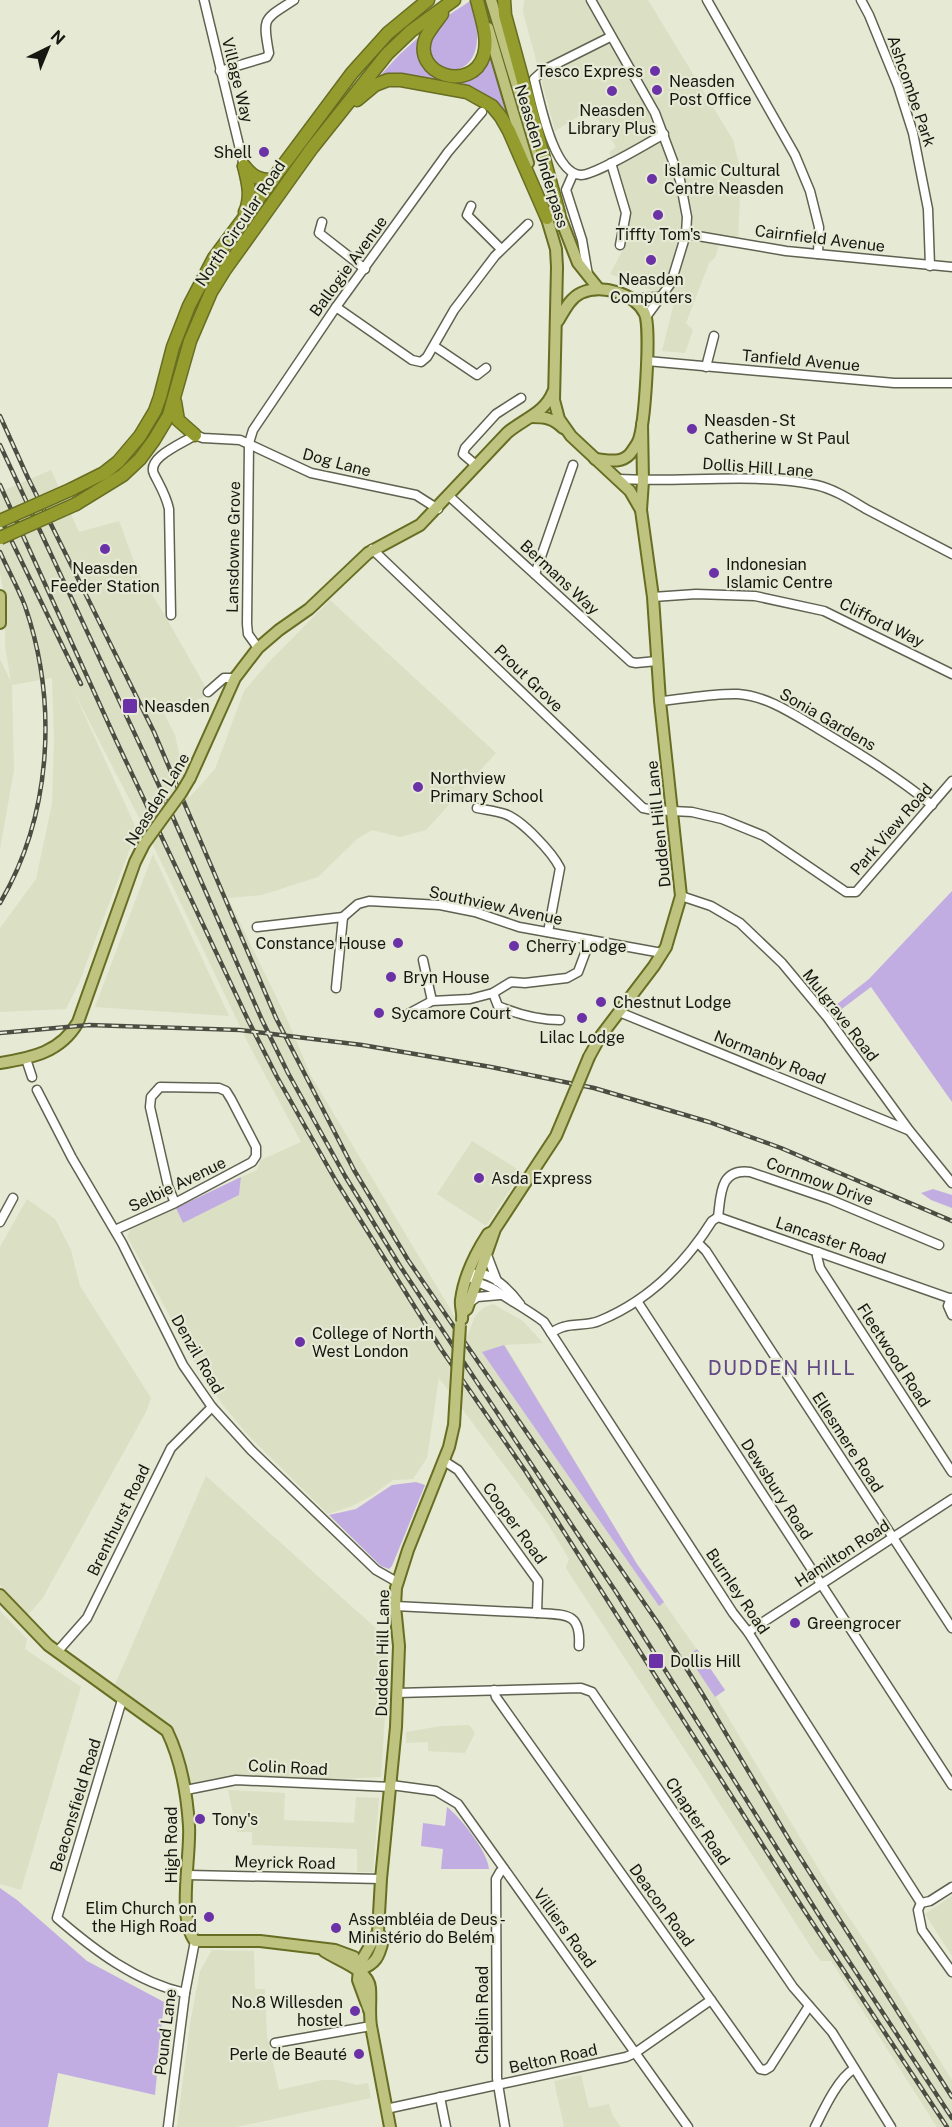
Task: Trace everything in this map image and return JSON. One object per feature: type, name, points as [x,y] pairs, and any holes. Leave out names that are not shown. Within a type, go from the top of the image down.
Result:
[{"type":"highway","points":[[388,33],[422,0]]},
{"type":"highway","name":"North Circular Road","points":[[0,521],[104,473],[132,447],[149,422],[160,397],[173,347],[205,273],[240,221],[352,73],[388,33],[428,0]]},
{"type":"highway","points":[[455,0],[431,29],[424,45],[424,54],[432,69],[452,78],[469,74],[480,63],[484,55],[484,33],[478,0]]},
{"type":"highway","name":"North Circular Road","points":[[0,538],[76,504],[112,483],[140,459],[161,429],[175,398],[190,341],[224,271],[312,148],[387,54],[411,31],[455,0]]},
{"type":"highway","points":[[504,0],[505,15],[553,216]]},
{"type":"highway","points":[[312,148],[363,94],[375,85],[388,80],[401,80],[467,92],[492,106],[501,117],[553,216]]},
{"type":"highway","points":[[244,166],[257,178],[265,181],[273,180]]},
{"type":"highway","points":[[240,221],[249,204],[249,188],[244,166]]},
{"type":"highway","points":[[175,398],[178,420],[195,435]]},
{"type":"main road","name":"Neasden Underpass","points":[[478,0],[522,146],[553,216],[574,255],[598,288]]},
{"type":"main road","name":"Neasden Underpass","points":[[491,0],[536,150],[553,216],[556,249],[554,400],[559,419],[571,436]]},
{"type":"main road","points":[[556,324],[573,299],[581,293],[598,288],[631,297],[646,317],[647,361],[642,424],[638,442],[629,455],[615,461],[594,459]]},
{"type":"main road","name":"Neasden Lane","points":[[0,1063],[26,1059],[55,1047],[70,1037],[78,1022],[135,862],[144,844],[190,778],[235,678],[258,648],[309,609],[372,549],[414,530],[438,508],[507,433],[517,424],[542,410],[550,401],[554,389]]},
{"type":"main road","points":[[531,417],[544,417],[556,421],[571,436]]},
{"type":"main road","name":"Dudden Hill Lane","points":[[359,1970],[371,1966],[377,1958],[383,1940],[378,1932],[397,1693],[399,1646],[395,1606],[397,1582],[452,1436],[460,1325],[466,1308],[460,1304],[487,1255],[495,1229],[556,1136],[589,1057],[600,1037],[666,947],[681,896],[660,701],[653,597],[641,510],[642,424]]},
{"type":"main road","name":"Dudden Hill Lane","points":[[571,436],[630,491],[641,510]]},
{"type":"main road","points":[[0,596],[2,612],[0,623]]},
{"type":"main road","name":"Dudden Hill Lane","points":[[475,1277],[468,1270],[478,1249],[488,1234],[495,1229]]},
{"type":"main road","name":"High Road","points":[[0,1595],[57,1652],[167,1731],[176,1749],[186,1790],[189,1827],[187,1926],[195,1941]]},
{"type":"main road","points":[[195,1941],[260,1941],[321,1949],[368,1977],[371,2026],[390,2127]]},
{"type":"street","name":"Village Way","points":[[204,0],[244,166]]},
{"type":"street","points":[[220,71],[267,57],[269,53],[265,22],[268,17],[294,0]]},
{"type":"street","points":[[591,0],[664,134],[680,180],[687,217],[686,234],[671,283],[646,317]]},
{"type":"street","name":"Ashcombe Park","points":[[861,0],[897,86],[913,133],[928,209],[930,266]]},
{"type":"street","points":[[709,1],[795,155],[810,191],[819,227],[818,254]]},
{"type":"street","points":[[610,37],[544,70],[534,79],[555,151],[569,171],[583,175],[610,164],[664,134]]},
{"type":"street","name":"Ballogie Avenue","points":[[249,443],[253,430],[336,307],[448,152],[482,112]]},
{"type":"street","points":[[610,164],[626,213],[620,244]]},
{"type":"street","points":[[573,174],[566,190],[582,240],[588,275]]},
{"type":"street","points":[[471,206],[467,215],[501,249]]},
{"type":"street","points":[[322,222],[319,233],[365,268]]},
{"type":"street","points":[[336,307],[412,360],[421,362],[428,357],[454,310],[501,249],[528,224]]},
{"type":"street","name":"Cairnfield Avenue","points":[[686,234],[786,251],[952,267]]},
{"type":"street","points":[[631,297],[660,297]]},
{"type":"street","points":[[706,367],[714,336]]},
{"type":"street","points":[[434,346],[477,375],[486,368]]},
{"type":"street","name":"Tanfield Avenue","points":[[647,361],[894,383],[952,382]]},
{"type":"street","points":[[477,466],[464,454],[465,448],[496,414],[521,398]]},
{"type":"street","points":[[171,615],[169,509],[165,493],[153,471],[153,466],[162,454],[195,435]]},
{"type":"street","name":"Dog Lane","points":[[195,435],[249,443],[311,473],[416,495],[438,508]]},
{"type":"street","name":"Lansdowne Grove","points":[[249,443],[247,624],[248,634],[258,648]]},
{"type":"street","points":[[535,574],[573,465]]},
{"type":"street","name":"Dollis Hill Lane","points":[[618,479],[643,481],[688,478],[790,482],[818,486],[842,496],[952,554]]},
{"type":"street","name":"Bermans Way","points":[[449,496],[630,662],[657,661]]},
{"type":"street","name":"Prout Grove","points":[[372,549],[643,807],[653,810],[692,812],[722,819],[764,836],[846,892],[852,893]]},
{"type":"street","name":"Clifford Way","points":[[653,597],[696,594],[755,596],[824,611],[952,674]]},
{"type":"street","points":[[208,692],[224,678],[235,678]]},
{"type":"street","name":"Sonia Gardens","points":[[660,701],[738,694],[763,699],[783,708],[851,748],[907,785],[932,805]]},
{"type":"street","name":"Park View Road","points":[[852,893],[856,892],[952,782]]},
{"type":"street","points":[[477,808],[506,815],[517,821],[555,858],[560,868],[548,932]]},
{"type":"street","name":"Mulgrave Road","points":[[681,896],[711,906],[740,923],[763,944],[827,1017],[909,1130],[952,1182]]},
{"type":"street","name":"Southview Avenue","points":[[257,927],[343,917],[358,904],[369,901],[440,904],[475,912],[519,927],[662,953]]},
{"type":"street","points":[[336,988],[343,917]]},
{"type":"street","points":[[406,1015],[432,1001],[470,999],[493,993],[511,982],[525,983],[567,978],[579,972],[590,940]]},
{"type":"street","points":[[423,960],[432,1001]]},
{"type":"street","points":[[493,993],[498,1006],[520,1013],[560,1020]]},
{"type":"street","name":"Normanby Road","points":[[620,1012],[909,1130]]},
{"type":"street","points":[[26,1059],[32,1077]]},
{"type":"street","name":"Selbie Avenue","points":[[115,1230],[175,1203],[252,1162],[256,1156],[256,1147],[226,1091],[212,1087],[160,1087],[151,1097],[150,1107],[168,1186],[175,1203]]},
{"type":"street","name":"Denzil Road","points":[[37,1090],[72,1158],[115,1230],[183,1365],[212,1407],[251,1450],[376,1570],[397,1582]]},
{"type":"street","name":"Cornmow Drive","points":[[718,1217],[720,1194],[727,1180],[733,1174],[742,1171],[750,1172],[829,1198],[939,1245]]},
{"type":"street","points":[[0,1222],[13,1198]]},
{"type":"street","points":[[0,1203],[6,1211]]},
{"type":"street","points":[[551,1333],[564,1326],[596,1323],[637,1301],[671,1273],[698,1243],[712,1221],[718,1217]]},
{"type":"street","name":"Lancaster Road","points":[[718,1217],[952,1299]]},
{"type":"street","name":"Ellesmere Road","points":[[698,1243],[706,1251],[952,1628]]},
{"type":"street","name":"Fleetwood Road","points":[[818,1252],[820,1268],[952,1472]]},
{"type":"street","name":"Burnley Road","points":[[487,1255],[498,1281],[520,1305]]},
{"type":"street","name":"Burnley Road","points":[[475,1277],[498,1281]]},
{"type":"street","name":"Burnley Road","points":[[475,1277],[544,1322],[733,1613],[748,1632],[921,1903]]},
{"type":"street","points":[[466,1308],[477,1297],[500,1295]]},
{"type":"street","points":[[952,1299],[948,1306],[952,1315]]},
{"type":"street","name":"Dewsbury Road","points":[[637,1301],[952,1785]]},
{"type":"street","name":"Brenthurst Road","points":[[57,1652],[87,1618],[171,1448],[212,1407]]},
{"type":"street","name":"Cooper Road","points":[[444,1461],[458,1470],[538,1581],[537,1613]]},
{"type":"street","name":"Hamilton Road","points":[[748,1632],[952,1499]]},
{"type":"street","points":[[395,1606],[557,1614],[572,1618],[577,1623],[579,1646]]},
{"type":"street","name":"Chapter Road","points":[[397,1693],[581,1688],[592,1692],[793,1987],[832,2032],[891,2127]]},
{"type":"street","name":"Deacon Road","points":[[494,1690],[494,1695],[758,2066],[765,2070],[770,2067],[809,2006]]},
{"type":"street","name":"Beaconsfield Road","points":[[122,1700],[57,1918],[95,1950],[160,1988],[185,1994]]},
{"type":"street","name":"Colin Road","points":[[186,1790],[236,1780],[391,1786]]},
{"type":"street","name":"Villiers Road","points":[[391,1786],[423,1788],[447,1796],[458,1804],[688,2127]]},
{"type":"street","name":"Chaplin Road","points":[[504,1869],[496,1879],[495,1936],[498,2085],[505,2127]]},
{"type":"street","name":"Meyrick Road","points":[[188,1875],[381,1879]]},
{"type":"street","points":[[952,1887],[930,1901],[921,1903],[918,1910],[922,1929],[952,1971]]},
{"type":"street","name":"Pound Lane","points":[[168,2127],[185,1994],[195,1941]]},
{"type":"street","name":"Belton Road","points":[[386,2109],[635,2053],[711,2000]]},
{"type":"street","points":[[275,2043],[371,2026]]},
{"type":"street","points":[[815,2127],[825,2105],[854,2069]]},
{"type":"street","points":[[440,2097],[446,2127]]},
{"type":"shaded area","points":[[524,0],[648,0],[733,140],[741,173],[738,241],[721,239],[715,258],[709,263],[686,323],[693,330],[685,353],[662,351],[675,299],[610,274],[629,238],[625,190],[609,152],[616,147],[591,108],[555,131],[523,12]]},
{"type":"shaded area","points":[[470,1],[477,32],[474,53],[466,65],[454,70],[441,68],[432,60],[428,47],[434,30],[446,18]]},
{"type":"shaded area","points":[[420,36],[420,52],[426,66],[436,77],[451,83],[469,79],[490,53],[505,110],[494,100],[475,91],[377,79]]},
{"type":"shaded area","points":[[51,470],[79,532],[119,521],[138,572],[210,695],[182,705],[160,705],[175,735],[189,798],[215,769],[244,691],[330,600],[496,753],[426,830],[400,837],[372,830],[357,839],[318,877],[262,895],[228,898],[288,1021],[310,1074],[467,1337],[475,1316],[483,1308],[493,1304],[523,1321],[543,1343],[505,1345],[637,1564],[725,1690],[716,1697],[839,1903],[952,2080],[952,2127],[937,2127],[831,1961],[821,1961],[814,1952],[567,1570],[569,1559],[546,1521],[439,1378],[427,1458],[413,1479],[393,1480],[352,1506],[328,1514],[247,1434],[223,1405],[194,1362],[127,1236],[131,1229],[176,1208],[183,1223],[239,1195],[241,1177],[257,1170],[261,1160],[301,1142],[248,1043],[153,845],[72,688],[137,830],[79,983],[66,1009],[0,1012],[0,928],[36,879],[52,804],[54,738],[52,678],[12,685],[14,770],[0,849],[0,659],[11,682],[5,646],[5,599],[0,573],[0,480],[5,490]]},
{"type":"shaded area","points":[[153,854],[229,1016],[95,1007]]},
{"type":"shaded area","points":[[952,891],[952,1102],[871,987],[835,1014],[831,1009],[869,979]]},
{"type":"shaded area","points":[[472,1141],[522,1172],[486,1226],[437,1194]]},
{"type":"shaded area","points":[[241,1177],[239,1195],[183,1223],[176,1208]]},
{"type":"shaded area","points":[[933,1189],[952,1195],[952,1208],[931,1200],[921,1193]]},
{"type":"shaded area","points":[[27,1199],[55,1219],[71,1250],[80,1286],[151,1398],[146,1412],[42,1599],[27,1616],[0,1585],[0,1247]]},
{"type":"shaded area","points":[[504,1345],[637,1564],[664,1602],[659,1606],[482,1352]]},
{"type":"shaded area","points":[[206,1476],[387,1638],[387,1682],[381,1777],[190,1786],[180,1748],[170,1728],[142,1706],[113,1689]]},
{"type":"shaded area","points":[[416,1482],[425,1485],[389,1569],[381,1566],[329,1515],[356,1509],[392,1485]]},
{"type":"shaded area","points":[[0,1611],[27,1639],[25,1649],[81,1687],[21,1890],[0,1884]]},
{"type":"shaded area","points":[[697,1649],[725,1690],[715,1697],[694,1665],[696,1663],[690,1654]]},
{"type":"shaded area","points":[[469,1725],[475,1733],[465,1753],[428,1751],[428,1742],[406,1743],[406,1732],[441,1726]]},
{"type":"shaded area","points":[[228,1790],[285,1793],[284,1820],[354,1823],[356,1797],[379,1798],[373,1872],[357,1872],[357,1849],[252,1845],[252,1832],[237,1832]]},
{"type":"shaded area","points":[[447,1807],[473,1836],[484,1854],[489,1869],[441,1869],[443,1849],[421,1846],[423,1823],[445,1826]]},
{"type":"shaded area","points":[[0,1888],[87,1961],[164,2002],[155,2095],[58,2073],[48,2127],[0,2127]]},
{"type":"shaded area","points":[[952,1896],[952,1956],[925,1914]]},
{"type":"shaded area","points":[[212,1950],[254,1951],[255,1989],[265,1989],[267,2036],[279,2090],[323,2080],[337,2080],[357,2085],[368,2083],[371,2098],[236,2127],[177,2127],[190,2024],[200,1971]]},
{"type":"shaded area","points":[[581,2075],[589,2108],[609,2104],[613,2116],[621,2127],[562,2127],[564,2126],[554,2081]]},
{"type":"railway","points":[[0,416],[28,478],[154,732],[276,1018],[354,1170],[408,1260],[660,1626],[791,1843],[952,2097]]},
{"type":"railway","points":[[0,445],[161,790],[262,1020],[288,1073],[345,1176],[400,1266],[616,1592],[827,1928],[952,2118]]},
{"type":"railway","points":[[0,485],[115,738],[248,1020],[277,1077],[336,1181],[441,1349],[526,1472],[800,1904],[947,2127]]},
{"type":"railway","points":[[0,517],[81,684]]},
{"type":"railway","points":[[0,552],[25,606],[36,643],[45,719],[44,758],[39,796],[30,833],[17,869],[0,903]]},
{"type":"railway","points":[[0,1033],[89,1025],[240,1030],[362,1045],[491,1067],[594,1088],[709,1122],[781,1148],[952,1221]]},
{"type":"place","name":"Tesco Express","points":[[655,71]]},
{"type":"place","name":"Neasden Post Office","points":[[657,90]]},
{"type":"place","name":"Neasden Library Plus","points":[[612,91]]},
{"type":"place","name":"Shell","points":[[264,152]]},
{"type":"place","name":"Islamic Cultural Centre Neasden","points":[[652,179]]},
{"type":"place","name":"Tiffty Tom's","points":[[658,215]]},
{"type":"place","name":"Neasden Computers","points":[[651,260]]},
{"type":"place","name":"Neasden - St Catherine w St Paul","points":[[692,429]]},
{"type":"place","name":"Neasden Feeder Station","points":[[105,549]]},
{"type":"place","name":"Indonesian Islamic Centre","points":[[714,573]]},
{"type":"place","name":"Neasden","points":[[130,706]]},
{"type":"place","name":"Northview Primary School","points":[[418,787]]},
{"type":"place","name":"Constance House","points":[[398,943]]},
{"type":"place","name":"Cherry Lodge","points":[[514,946]]},
{"type":"place","name":"Bryn House","points":[[391,977]]},
{"type":"place","name":"Chestnut Lodge","points":[[601,1002]]},
{"type":"place","name":"Sycamore Court","points":[[379,1013]]},
{"type":"place","name":"Lilac Lodge","points":[[582,1018]]},
{"type":"place","name":"Asda Express","points":[[479,1178]]},
{"type":"place","name":"College of North West London","points":[[300,1342]]},
{"type":"place","name":"Greengrocer","points":[[795,1623]]},
{"type":"place","name":"Dollis Hill","points":[[656,1661]]},
{"type":"place","name":"Tony's","points":[[200,1819]]},
{"type":"place","name":"Elim Church on the High Road","points":[[209,1917]]},
{"type":"place","name":"Assembléia de Deus - Ministério do Belém","points":[[336,1928]]},
{"type":"place","name":"No.8 Willesden hostel","points":[[355,2011]]},
{"type":"place","name":"Perle de Beauté","points":[[359,2054]]},
{"type":"district","name":"DUDDEN HILL","points":[[782,1368]]}]
